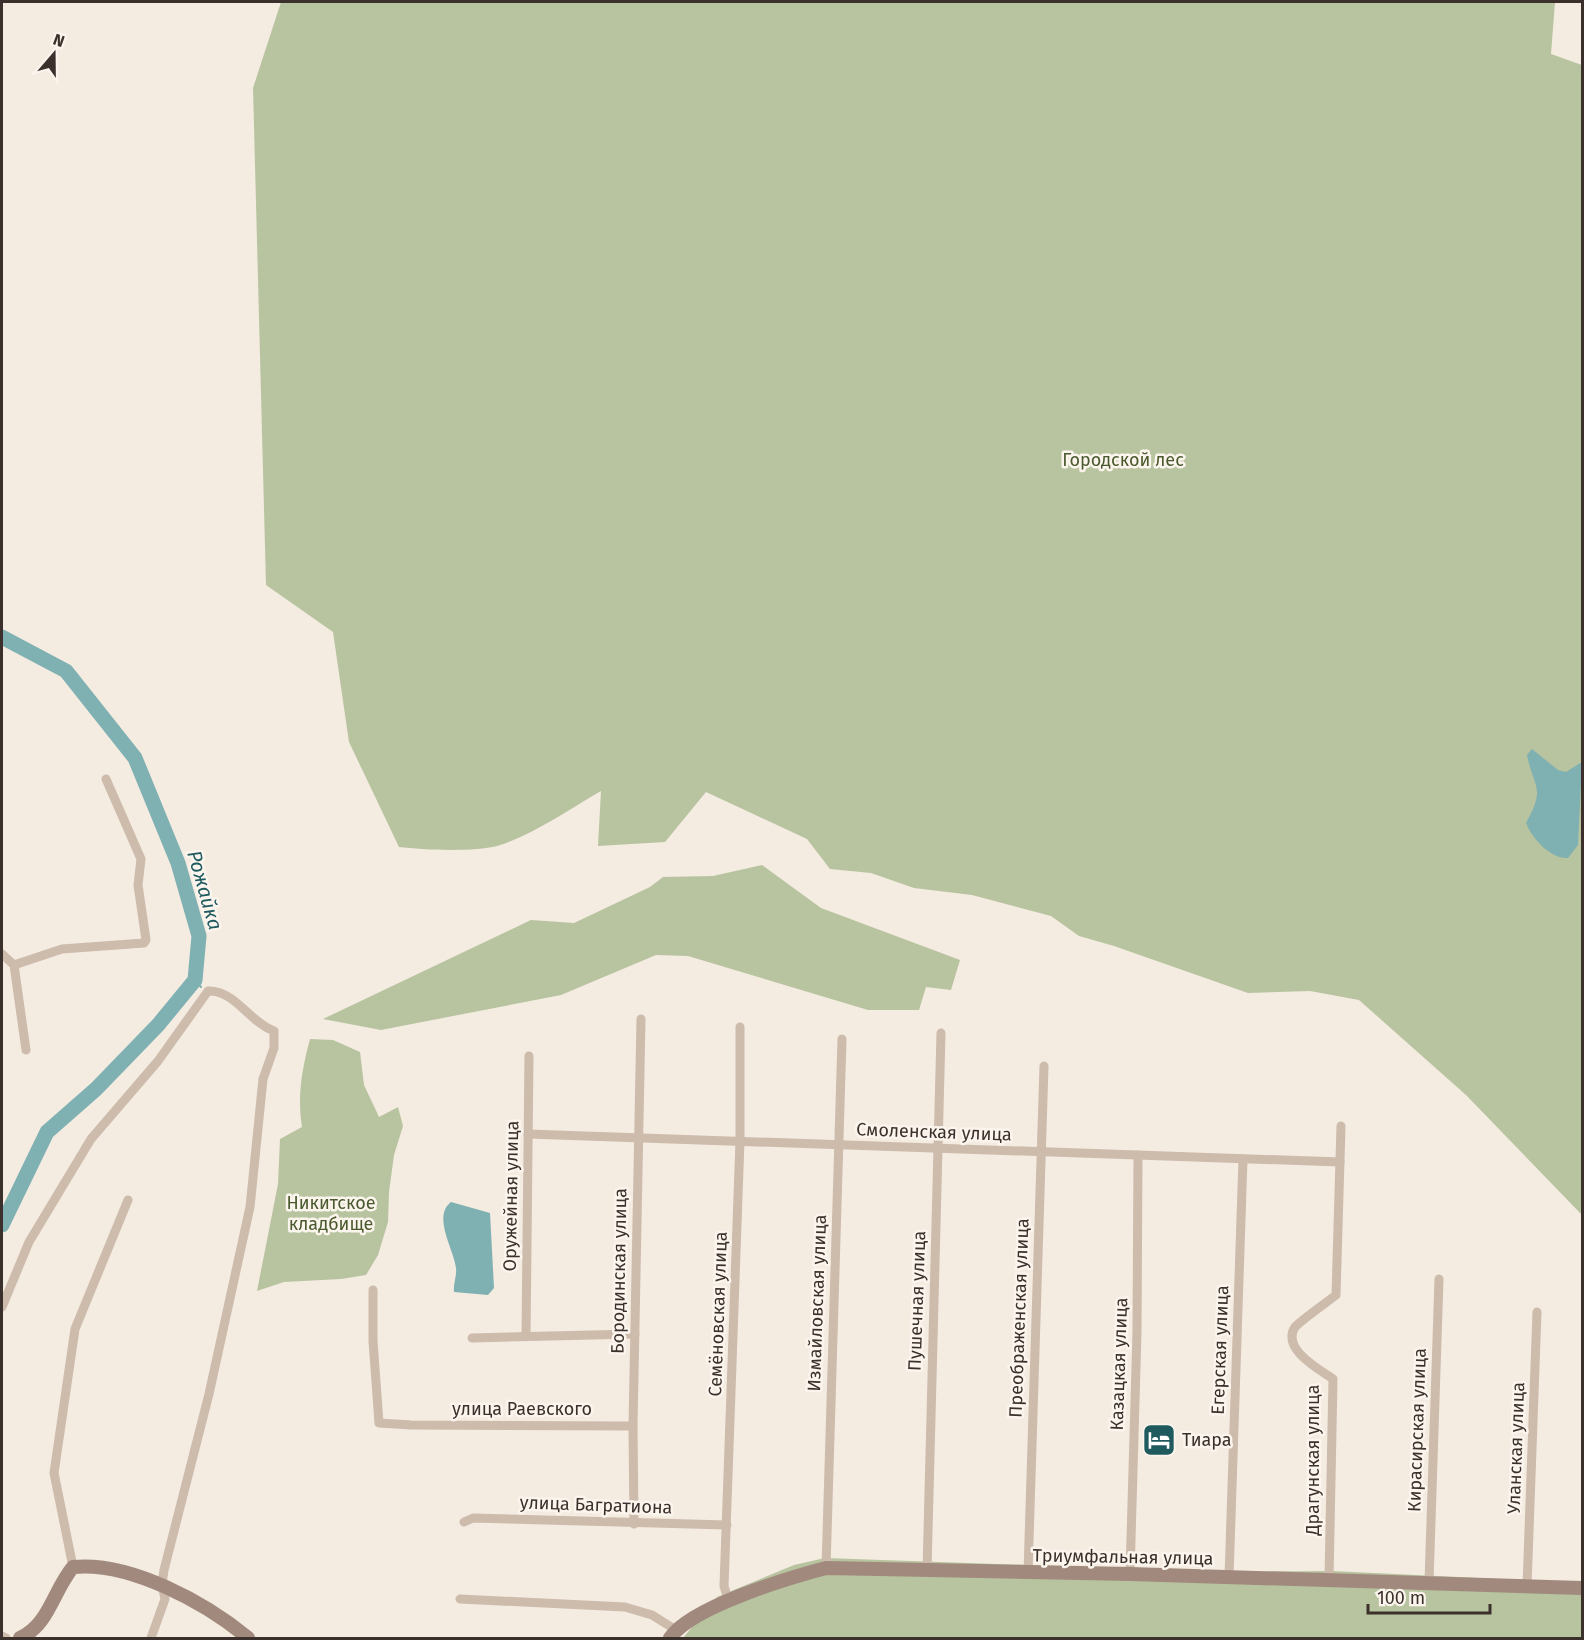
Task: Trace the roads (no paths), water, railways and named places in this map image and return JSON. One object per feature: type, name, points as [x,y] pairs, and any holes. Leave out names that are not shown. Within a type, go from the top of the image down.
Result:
[{"type":"street","points":[[14,965],[62,949],[144,944],[146,940],[138,885],[141,859],[106,779]]},
{"type":"street","points":[[2,954],[14,965],[26,1050]]},
{"type":"street","points":[[2,1307],[29,1242],[91,1139],[158,1061],[208,991],[220,991],[229,996],[262,1026],[274,1031],[274,1048],[262,1079],[250,1207],[209,1394],[162,1584],[165,1599],[151,1638]]},
{"type":"street","name":"Бородинская улица","points":[[634,1524],[633,1426],[641,1019]]},
{"type":"street","name":"Семёновская улица","points":[[729,1602],[724,1586],[728,1525],[740,1142],[740,1027]]},
{"type":"street","name":"Пушечная улица","points":[[927,1570],[941,1032]]},
{"type":"street","name":"Измайловская улица","points":[[826,1568],[842,1039]]},
{"type":"street","name":"Оружейная улица","points":[[526,1336],[529,1056]]},
{"type":"street","name":"Преображенская улица","points":[[1028,1572],[1044,1066]]},
{"type":"street","name":"Драгунская улица","points":[[1329,1579],[1333,1379],[1297,1351],[1292,1338],[1296,1327],[1336,1295],[1341,1126]]},
{"type":"street","name":"Смоленская улица","points":[[528,1134],[1340,1162]]},
{"type":"street","name":"Казацкая улица","points":[[1130,1574],[1137,1321],[1138,1155]]},
{"type":"street","name":"Егерская улица","points":[[1229,1577],[1243,1159]]},
{"type":"street","points":[[73,1567],[54,1473],[75,1329],[128,1200]]},
{"type":"street","name":"Кирасирская улица","points":[[1429,1582],[1439,1279]]},
{"type":"street","name":"улица Раевского","points":[[373,1290],[373,1341],[379,1422],[411,1425],[633,1426]]},
{"type":"street","name":"Уланская улица","points":[[1527,1586],[1537,1312]]},
{"type":"street","points":[[472,1338],[635,1334]]},
{"type":"street","name":"улица Багратиона","points":[[464,1522],[474,1518],[728,1525]]},
{"type":"street","points":[[73,1567],[102,1568],[162,1584],[248,1638]]},
{"type":"street","points":[[20,1638],[34,1632],[39,1626],[60,1583],[73,1567]]},
{"type":"street","name":"Триумфальная улица","points":[[460,1599],[625,1607],[652,1615],[673,1634],[694,1618],[780,1580],[826,1568],[1329,1579],[1582,1588]]},
{"type":"street","points":[[2,1636],[6,1638]]},
{"type":"water","points":[[1532,749],[1558,770],[1566,772],[1582,762],[1578,845],[1568,858],[1555,855],[1542,846],[1526,823],[1536,802],[1537,794],[1527,755]]},
{"type":"water","points":[[451,1202],[490,1213],[494,1288],[488,1295],[454,1292],[456,1268],[443,1216]]},
{"type":"waterway","name":"Рожайка","points":[[2,637],[66,671],[135,758],[178,863],[199,936],[195,980],[158,1025],[96,1089],[47,1132],[2,1225]]},
{"type":"waterway","points":[[195,980],[201,987]]},
{"type":"place","name":"Тиара","points":[[1159,1440]]},
{"type":"park label","name":"Городской лес","points":[[1123,460]]},
{"type":"park label","name":"Никитское кладбище","points":[[331,1213]]}]
